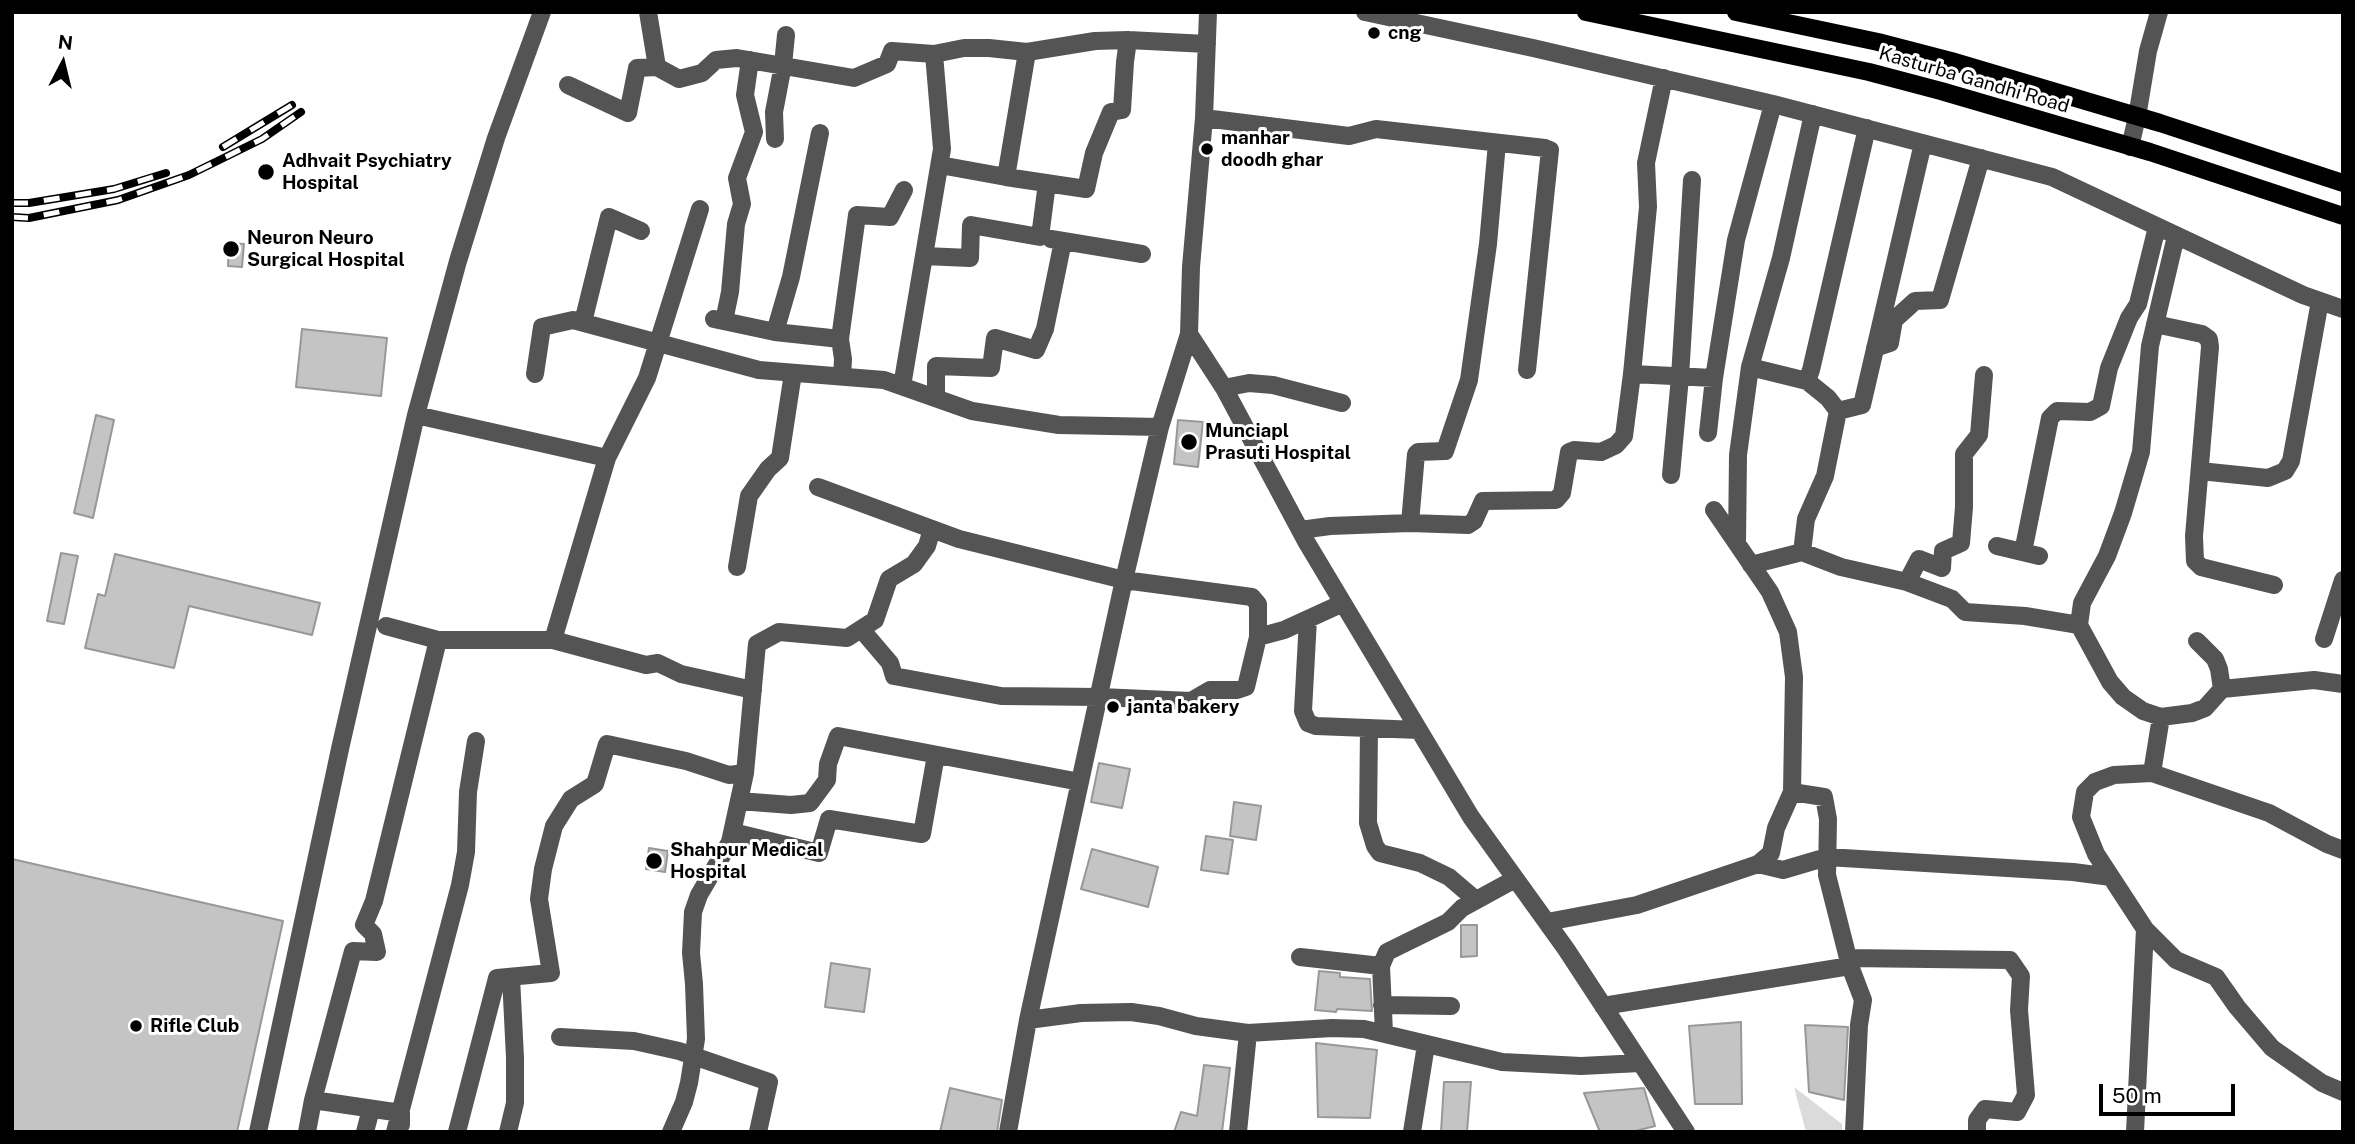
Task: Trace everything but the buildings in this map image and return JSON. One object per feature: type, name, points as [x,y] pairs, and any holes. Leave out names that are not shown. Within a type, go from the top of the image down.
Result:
[{"type":"main road","name":"Kasturba Gandhi Road","points":[[1586,12],[1869,72],[2130,147],[2343,216]]},
{"type":"main road","name":"Kasturba Gandhi Road","points":[[1737,12],[1776,16],[1902,48],[2137,117],[2343,183]]},
{"type":"street","points":[[258,1132],[340,749],[416,415],[458,261],[496,138],[542,12]]},
{"type":"street","points":[[648,12],[657,67]]},
{"type":"street","points":[[1008,1132],[1028,1020],[1124,580],[1160,427],[1189,334],[1191,267],[1204,118],[1208,12]]},
{"type":"street","points":[[1365,12],[1773,104],[2052,177],[2176,236],[2343,309]]},
{"type":"street","points":[[2130,147],[2148,51],[2159,12]]},
{"type":"street","points":[[775,139],[774,112],[786,34]]},
{"type":"street","points":[[568,85],[628,113],[637,68],[657,67],[679,79],[702,74],[716,60],[737,58],[854,78],[887,64],[892,51],[934,54],[964,48],[989,48],[1027,52],[1095,41],[1128,40],[1207,44]]},
{"type":"street","points":[[940,165],[1086,189],[1094,153],[1111,113],[1122,110],[1128,40]]},
{"type":"street","points":[[1006,177],[1027,52]]},
{"type":"street","points":[[902,386],[942,149],[934,54]]},
{"type":"street","points":[[750,60],[745,96],[754,132],[737,178],[742,204],[736,224],[730,292],[719,320],[775,332],[840,339]]},
{"type":"street","points":[[1300,530],[1410,523],[1468,525],[1474,520],[1480,504],[1488,499],[1556,500],[1562,493],[1569,452],[1608,450],[1624,436],[1648,207],[1646,163],[1664,78]]},
{"type":"street","points":[[1708,433],[1736,240],[1773,104]]},
{"type":"street","points":[[1737,543],[1738,455],[1750,367],[1781,258],[1814,114]]},
{"type":"street","points":[[1204,118],[1349,135],[1376,129],[1545,148],[1551,154],[1527,370]]},
{"type":"street","points":[[1807,380],[1867,128]]},
{"type":"street","points":[[775,332],[791,277],[820,133]]},
{"type":"street","points":[[1410,523],[1416,454],[1445,451],[1469,380],[1488,244],[1496,143]]},
{"type":"street","points":[[1838,411],[1862,405],[1923,143]]},
{"type":"street","points":[[1875,348],[1890,343],[1894,320],[1915,301],[1940,300],[1981,158]]},
{"type":"street","points":[[1671,475],[1681,377],[1692,180]]},
{"type":"street","points":[[1040,237],[1047,183]]},
{"type":"street","points":[[842,377],[840,339],[857,215],[890,217],[904,190]]},
{"type":"street","points":[[553,640],[607,457],[647,378],[700,209]]},
{"type":"street","points":[[583,322],[609,217],[641,231]]},
{"type":"street","points":[[925,256],[970,258],[971,225],[1142,254]]},
{"type":"street","points":[[1997,546],[2031,554],[2050,418],[2057,411],[2090,412],[2097,411],[2101,406],[2109,368],[2129,318],[2138,303],[2157,226]]},
{"type":"street","points":[[2176,236],[2150,346],[2141,452],[2107,556],[2082,603],[2079,625],[2110,682],[2123,697],[2143,711],[2161,717],[2192,713],[2205,708],[2222,689],[2314,680],[2343,684]]},
{"type":"street","points":[[936,398],[936,366],[991,368],[995,338],[1036,350],[1045,329],[1063,240]]},
{"type":"street","points":[[2200,471],[2268,478],[2285,471],[2291,461],[2320,301]]},
{"type":"street","points":[[535,374],[542,327],[573,320],[759,370],[884,380],[972,411],[1059,425],[1160,427]]},
{"type":"street","points":[[2155,324],[2202,334],[2209,339],[2194,536],[2195,561],[2202,567],[2274,585]]},
{"type":"street","points":[[1189,334],[1224,388],[1300,530],[1471,817],[1547,922],[1686,1132]]},
{"type":"street","points":[[1750,367],[1807,380],[1828,398],[1838,411],[1825,476],[1806,519],[1802,552]]},
{"type":"street","points":[[737,567],[749,496],[779,458],[793,373]]},
{"type":"street","points":[[1632,374],[1714,378]]},
{"type":"street","points":[[1907,582],[1919,559],[1942,568],[1943,551],[1961,543],[1964,454],[1979,435],[1984,375]]},
{"type":"street","points":[[1224,388],[1249,383],[1273,385],[1342,403]]},
{"type":"street","points":[[416,415],[607,457]]},
{"type":"street","points":[[818,487],[960,539],[1124,580],[1252,597],[1258,604],[1258,638],[1248,683],[1242,689],[1210,690],[1191,701],[1100,696],[1001,696],[894,676],[890,663],[861,629]]},
{"type":"street","points":[[1547,922],[1637,905],[1758,864],[1771,853],[1776,828],[1792,792],[1794,677],[1788,632],[1770,592],[1714,510]]},
{"type":"street","points":[[671,1132],[684,1102],[694,1056],[696,1015],[691,931],[693,912],[699,895],[730,842],[733,832],[745,773],[757,644],[779,632],[847,638],[875,621],[889,579],[914,564],[928,545],[932,529]]},
{"type":"street","points":[[1751,565],[1802,552],[1841,567],[1907,582],[1952,599],[1965,612],[2025,616],[2079,625]]},
{"type":"street","points":[[2324,639],[2343,580]]},
{"type":"street","points":[[1258,638],[1284,630],[1343,603]]},
{"type":"street","points":[[1308,619],[1304,718],[1308,723],[1316,726],[1419,730]]},
{"type":"street","points":[[386,626],[438,640],[553,640],[646,665],[658,663],[681,674],[753,690]]},
{"type":"street","points":[[307,1132],[353,951],[377,952],[373,934],[364,925],[374,901],[438,640]]},
{"type":"street","points":[[2197,641],[2216,659],[2222,689]]},
{"type":"street","points":[[2152,773],[2161,717]]},
{"type":"street","points":[[1369,728],[1368,823],[1375,846],[1380,853],[1420,863],[1448,877],[1476,900]]},
{"type":"street","points":[[739,801],[791,805],[810,803],[827,780],[828,764],[838,736],[1080,782]]},
{"type":"street","points":[[395,1132],[460,885],[466,852],[468,792],[477,741]]},
{"type":"street","points":[[457,1132],[497,978],[551,972],[539,899],[542,869],[554,825],[571,799],[596,784],[607,744],[686,761],[729,775],[745,773]]},
{"type":"street","points":[[733,832],[819,853],[829,818],[922,834],[936,755]]},
{"type":"street","points":[[2343,850],[2269,813],[2152,773],[2114,775],[2095,782],[2085,792],[2081,817],[2096,854],[2145,929],[2176,960],[2216,977],[2272,1048],[2322,1083],[2343,1092]]},
{"type":"street","points":[[1792,792],[1824,797],[1828,819],[1827,876],[1849,962],[1863,1000],[1859,1025],[1854,1132]]},
{"type":"street","points":[[1758,864],[1783,870],[1827,857],[2073,872],[2111,877]]},
{"type":"street","points":[[1384,1032],[1381,966],[1387,951],[1448,922],[1462,908],[1515,879]]},
{"type":"street","points":[[2135,1132],[2145,929]]},
{"type":"street","points":[[1300,957],[1381,966]]},
{"type":"street","points":[[1603,1006],[1849,962],[2010,960],[2021,975],[2019,1010],[2026,1095],[2017,1112],[1986,1109],[1977,1120],[1977,1132]]},
{"type":"street","points":[[508,1132],[515,1103],[511,977]]},
{"type":"street","points":[[1382,1005],[1451,1006]]},
{"type":"street","points":[[1028,1020],[1080,1013],[1132,1012],[1196,1026],[1248,1033],[1332,1028],[1364,1029],[1502,1062],[1581,1066],[1640,1063]]},
{"type":"street","points":[[1238,1132],[1248,1033]]},
{"type":"street","points":[[560,1037],[635,1041],[694,1056],[769,1082],[758,1132]]},
{"type":"street","points":[[1412,1132],[1426,1045]]},
{"type":"street","points":[[313,1100],[401,1113]]},
{"type":"street","points":[[365,1132],[371,1108]]},
{"type":"street","points":[[401,1113],[401,1132]]},
{"type":"shaded area","points":[[1794,1087],[1842,1124],[1842,1132],[1806,1132]]},
{"type":"railway","points":[[223,147],[292,105]]},
{"type":"railway","points":[[12,217],[29,218],[118,200],[189,175],[262,139],[301,112]]},
{"type":"railway","points":[[12,203],[29,203],[114,189],[166,173]]},
{"type":"place","name":"cng","points":[[1374,33]]},
{"type":"place","name":"manhar doodh ghar","points":[[1207,149]]},
{"type":"place","name":"Adhvait Psychiatry Hospital","points":[[266,172]]},
{"type":"place","name":"Neuron Neuro Surgical Hospital","points":[[231,249]]},
{"type":"place","name":"Munciapl Prasuti Hospital","points":[[1189,442]]},
{"type":"place","name":"janta bakery","points":[[1113,707]]},
{"type":"place","name":"Shahpur Medical Hospital","points":[[654,861]]},
{"type":"place","name":"Rifle Club","points":[[136,1026]]}]
